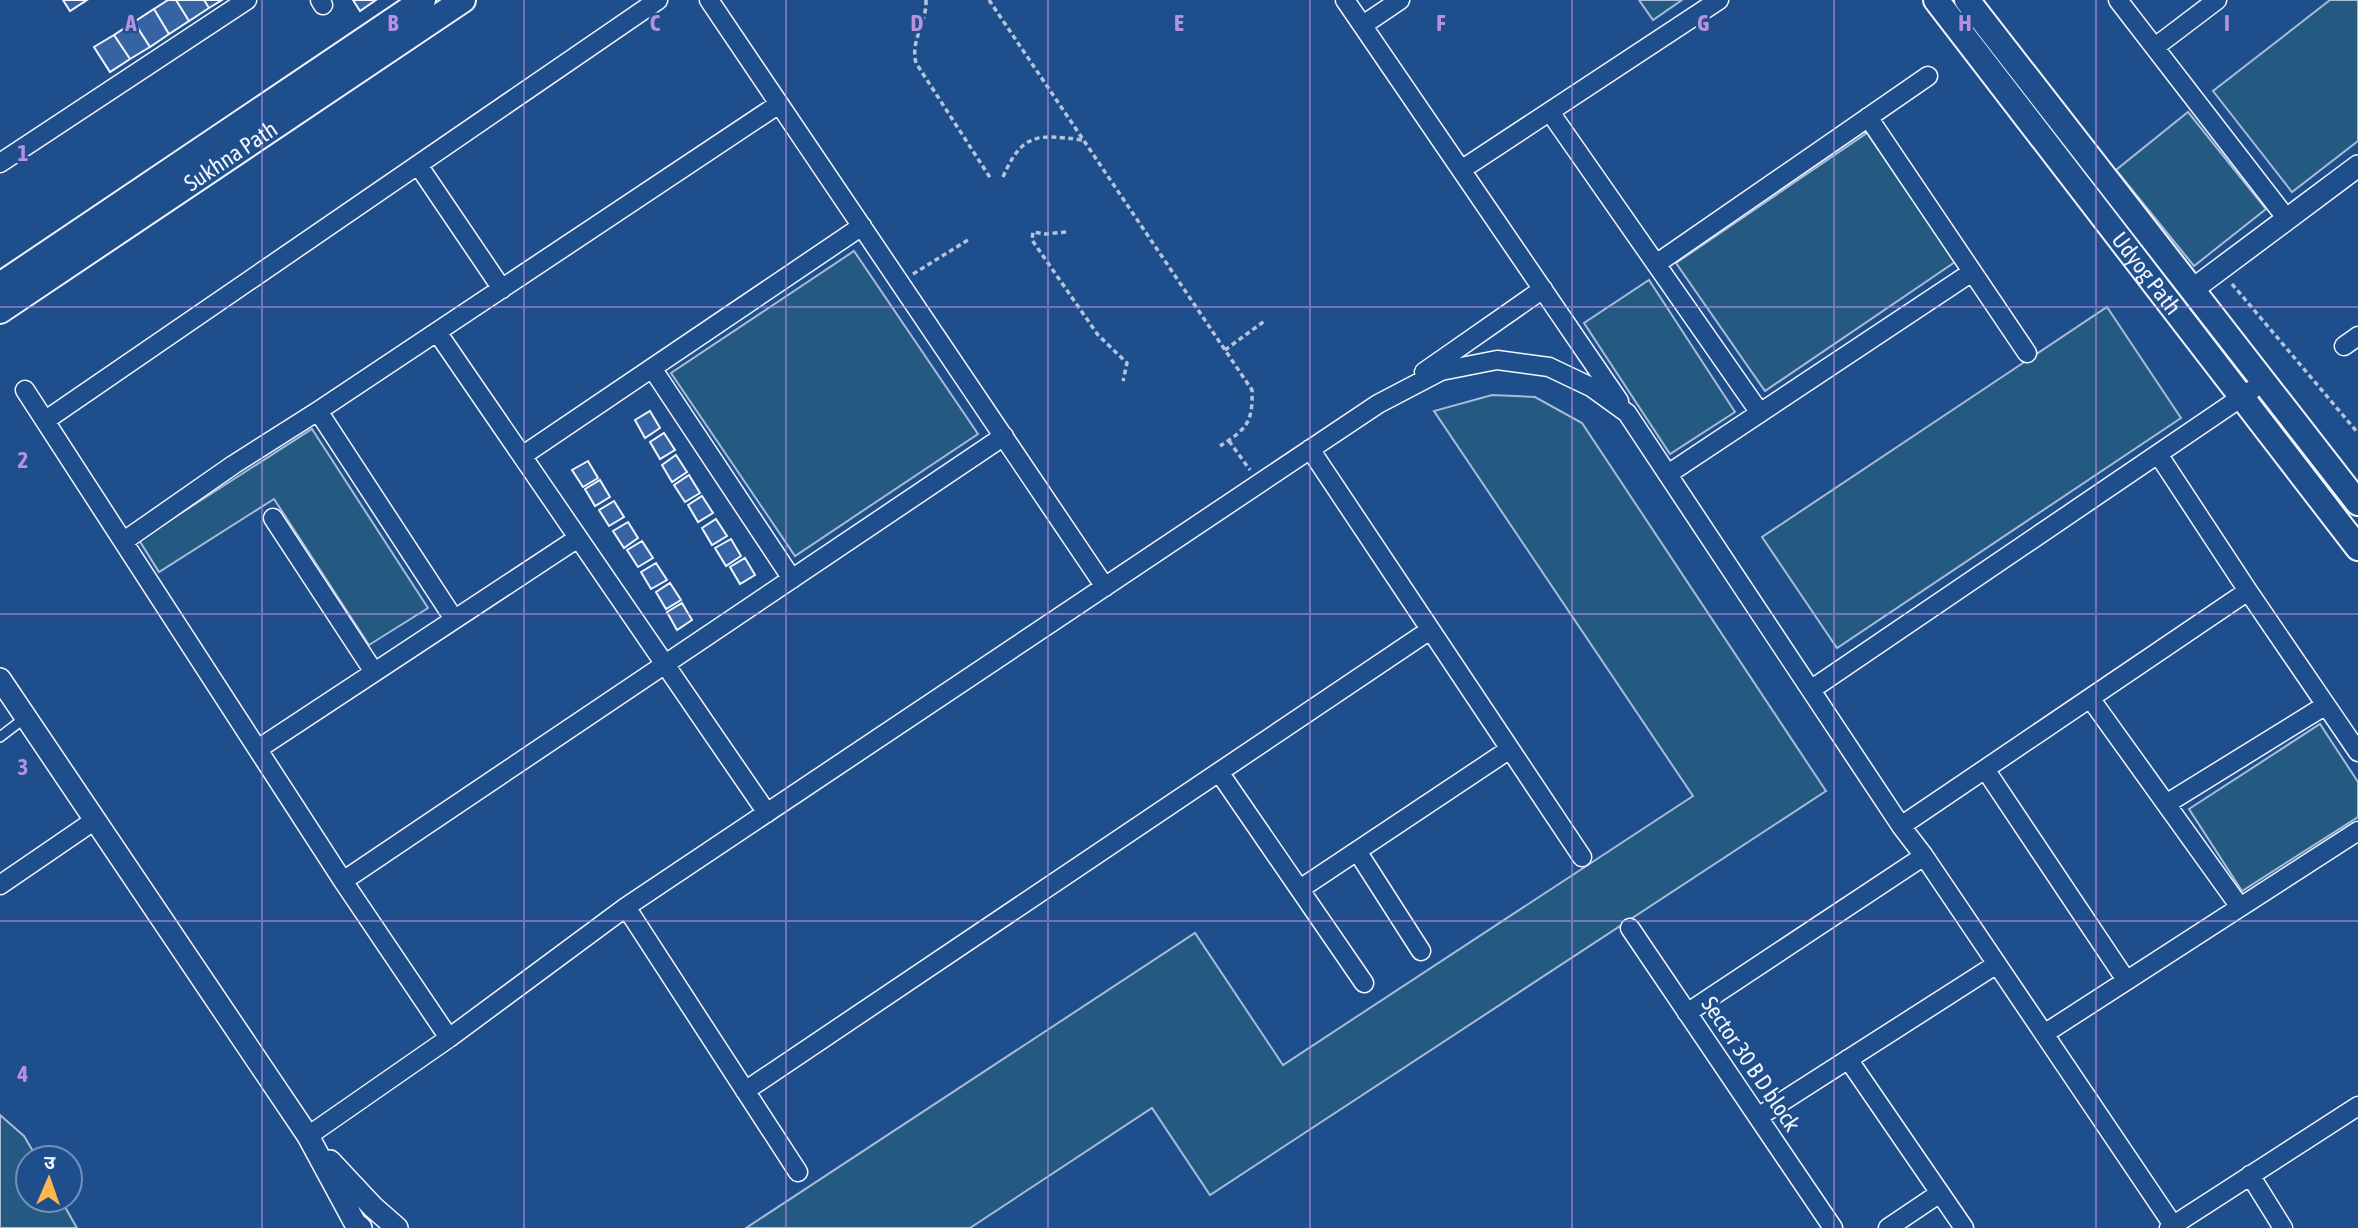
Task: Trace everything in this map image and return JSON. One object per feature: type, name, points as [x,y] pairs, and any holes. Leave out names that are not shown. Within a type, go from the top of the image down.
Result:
[{"type":"main road","name":"Sukhna Path","points":[[0,285],[423,0]]},
{"type":"main road","name":"Sukhna Path","points":[[0,311],[463,0]]},
{"type":"main road","name":"Udyog Path","points":[[1936,0],[2358,548]]},
{"type":"main road","name":"Udyog Path","points":[[1967,0],[2358,503]]},
{"type":"street","points":[[0,163],[247,0]]},
{"type":"street","points":[[46,420],[658,0]]},
{"type":"street","points":[[709,0],[1105,587]]},
{"type":"street","points":[[1345,0],[1627,413],[2172,1227],[2358,1106]]},
{"type":"street","points":[[1363,26],[1400,0]]},
{"type":"street","points":[[1461,170],[1719,0]]},
{"type":"street","points":[[2118,0],[2287,219]]},
{"type":"street","points":[[2155,47],[2217,0]]},
{"type":"street","points":[[1656,264],[1927,76]]},
{"type":"street","points":[[124,541],[233,465],[779,104]]},
{"type":"street","points":[[1550,111],[1760,413]]},
{"type":"street","points":[[1868,117],[2026,353]]},
{"type":"street","points":[[418,165],[502,289]]},
{"type":"street","points":[[2192,290],[2358,166]]},
{"type":"street","points":[[522,456],[862,226]]},
{"type":"street","points":[[1668,474],[1972,272]]},
{"type":"street","points":[[307,1136],[449,1038],[626,908],[1310,450],[1543,289]]},
{"type":"street","points":[[437,332],[767,813]]},
{"type":"street","points":[[1378,404],[1441,371],[1497,360],[1549,367],[1591,387],[1627,413]]},
{"type":"street","points":[[652,368],[792,579]]},
{"type":"street","points":[[1812,690],[2264,382]]},
{"type":"street","points":[[25,390],[343,881],[449,1038]]},
{"type":"street","points":[[318,411],[454,620]]},
{"type":"street","points":[[343,881],[1004,436]]},
{"type":"street","points":[[1310,450],[1582,857]]},
{"type":"street","points":[[2158,454],[2358,752]]},
{"type":"street","points":[[274,518],[373,672]]},
{"type":"street","points":[[258,749],[578,538]]},
{"type":"street","points":[[1901,826],[2248,591]]},
{"type":"street","points":[[746,1091],[1430,630]]},
{"type":"street","points":[[0,678],[307,1136],[355,1223],[361,1228]]},
{"type":"street","points":[[2091,698],[2240,907]]},
{"type":"street","points":[[2166,804],[2326,705]]},
{"type":"street","points":[[1300,890],[1510,749]]},
{"type":"street","points":[[1985,769],[2126,981]]},
{"type":"street","points":[[1219,772],[1364,983]]},
{"type":"street","points":[[0,885],[95,820]]},
{"type":"street","points":[[2044,1034],[2358,831]]},
{"type":"street","points":[[1357,851],[1421,951]]},
{"type":"street","points":[[1687,1013],[1924,856]]},
{"type":"street","points":[[626,908],[798,1172]]},
{"type":"street","name":"Sector 30 B D block","points":[[1630,928],[1833,1228]]},
{"type":"street","points":[[1758,1117],[1997,964]]},
{"type":"street","points":[[1848,1059],[1965,1228]]},
{"type":"street","points":[[307,1136],[373,1207],[397,1228]]},
{"type":"street","points":[[2250,1175],[2283,1228]]},
{"type":"street","points":[[1888,1228],[1940,1192]]},
{"type":"lane","points":[[0,737],[26,717]]},
{"type":"path","points":[[926,0],[926,9],[913,48],[916,63],[991,179]]},
{"type":"path","points":[[989,0],[1252,390],[1252,412],[1246,427],[1220,446]]},
{"type":"path","points":[[1003,177],[1020,147],[1038,137],[1082,140]]},
{"type":"path","points":[[1066,232],[1033,232],[1032,240],[1098,335],[1127,363],[1123,381]]},
{"type":"path","points":[[900,283],[968,240]]},
{"type":"path","points":[[2220,270],[2358,433]]},
{"type":"path","points":[[1225,350],[1266,320]]},
{"type":"path","points":[[1229,440],[1259,484]]},
{"type":"shaded area","points":[[1639,0],[1682,0],[1653,20]]},
{"type":"shaded area","points":[[2330,0],[2358,0],[2358,141],[2292,192],[2213,91]]},
{"type":"shaded area","points":[[2188,112],[2266,209],[2194,266],[2116,170]]},
{"type":"shaded area","points":[[1867,133],[1955,262],[1765,391],[1676,263]]},
{"type":"shaded area","points":[[854,251],[978,434],[795,556],[671,373]]},
{"type":"shaded area","points":[[1649,280],[1735,412],[1670,454],[1584,323]]},
{"type":"shaded area","points":[[2107,307],[2181,418],[1837,648],[1762,537]]},
{"type":"shaded area","points":[[1492,395],[1535,397],[1582,423],[1826,791],[1210,1195],[1152,1108],[970,1228],[746,1228],[1195,933],[1283,1065],[1693,796],[1434,411]]},
{"type":"shaded area","points":[[312,429],[428,608],[369,645],[274,499],[159,572],[139,540]]},
{"type":"shaded area","points":[[2320,724],[2358,782],[2358,817],[2242,891],[2189,809]]},
{"type":"shaded area","points":[[0,1115],[24,1136],[29,1144],[14,1144],[14,1214],[69,1214],[77,1228],[0,1228]]},
{"type":"building","points":[[63,0],[87,0],[70,11]]},
{"type":"building","points":[[168,0],[176,0],[189,21],[169,34],[154,9]]},
{"type":"building","points":[[176,0],[204,0],[209,8],[189,21]]},
{"type":"building","points":[[204,0],[222,0],[209,8]]},
{"type":"building","points":[[353,0],[376,0],[360,11]]},
{"type":"building","points":[[154,9],[169,34],[150,47],[134,22]]},
{"type":"building","points":[[134,22],[150,47],[130,59],[114,35]]},
{"type":"building","points":[[114,35],[130,59],[110,72],[94,47]]},
{"type":"building","points":[[650,411],[660,428],[645,438],[635,420]]},
{"type":"building","points":[[664,433],[675,450],[660,459],[650,442]]},
{"type":"building","points":[[676,455],[687,472],[672,482],[662,465]]},
{"type":"building","points":[[588,461],[598,478],[583,487],[572,470]]},
{"type":"building","points":[[689,475],[700,493],[685,502],[674,485]]},
{"type":"building","points":[[600,480],[610,497],[595,506],[585,489]]},
{"type":"building","points":[[702,496],[713,513],[698,522],[688,505]]},
{"type":"building","points":[[614,501],[624,517],[609,526],[599,510]]},
{"type":"building","points":[[716,519],[727,536],[712,545],[702,528]]},
{"type":"building","points":[[628,522],[638,538],[624,548],[613,531]]},
{"type":"building","points":[[731,539],[741,556],[726,566],[715,548]]},
{"type":"building","points":[[642,541],[653,558],[638,567],[627,550]]},
{"type":"building","points":[[745,558],[755,575],[740,584],[730,567]]},
{"type":"building","points":[[656,563],[667,580],[651,589],[641,572]]},
{"type":"building","points":[[670,583],[681,600],[666,609],[656,592]]},
{"type":"building","points":[[682,603],[692,620],[677,630],[667,612]]}]
